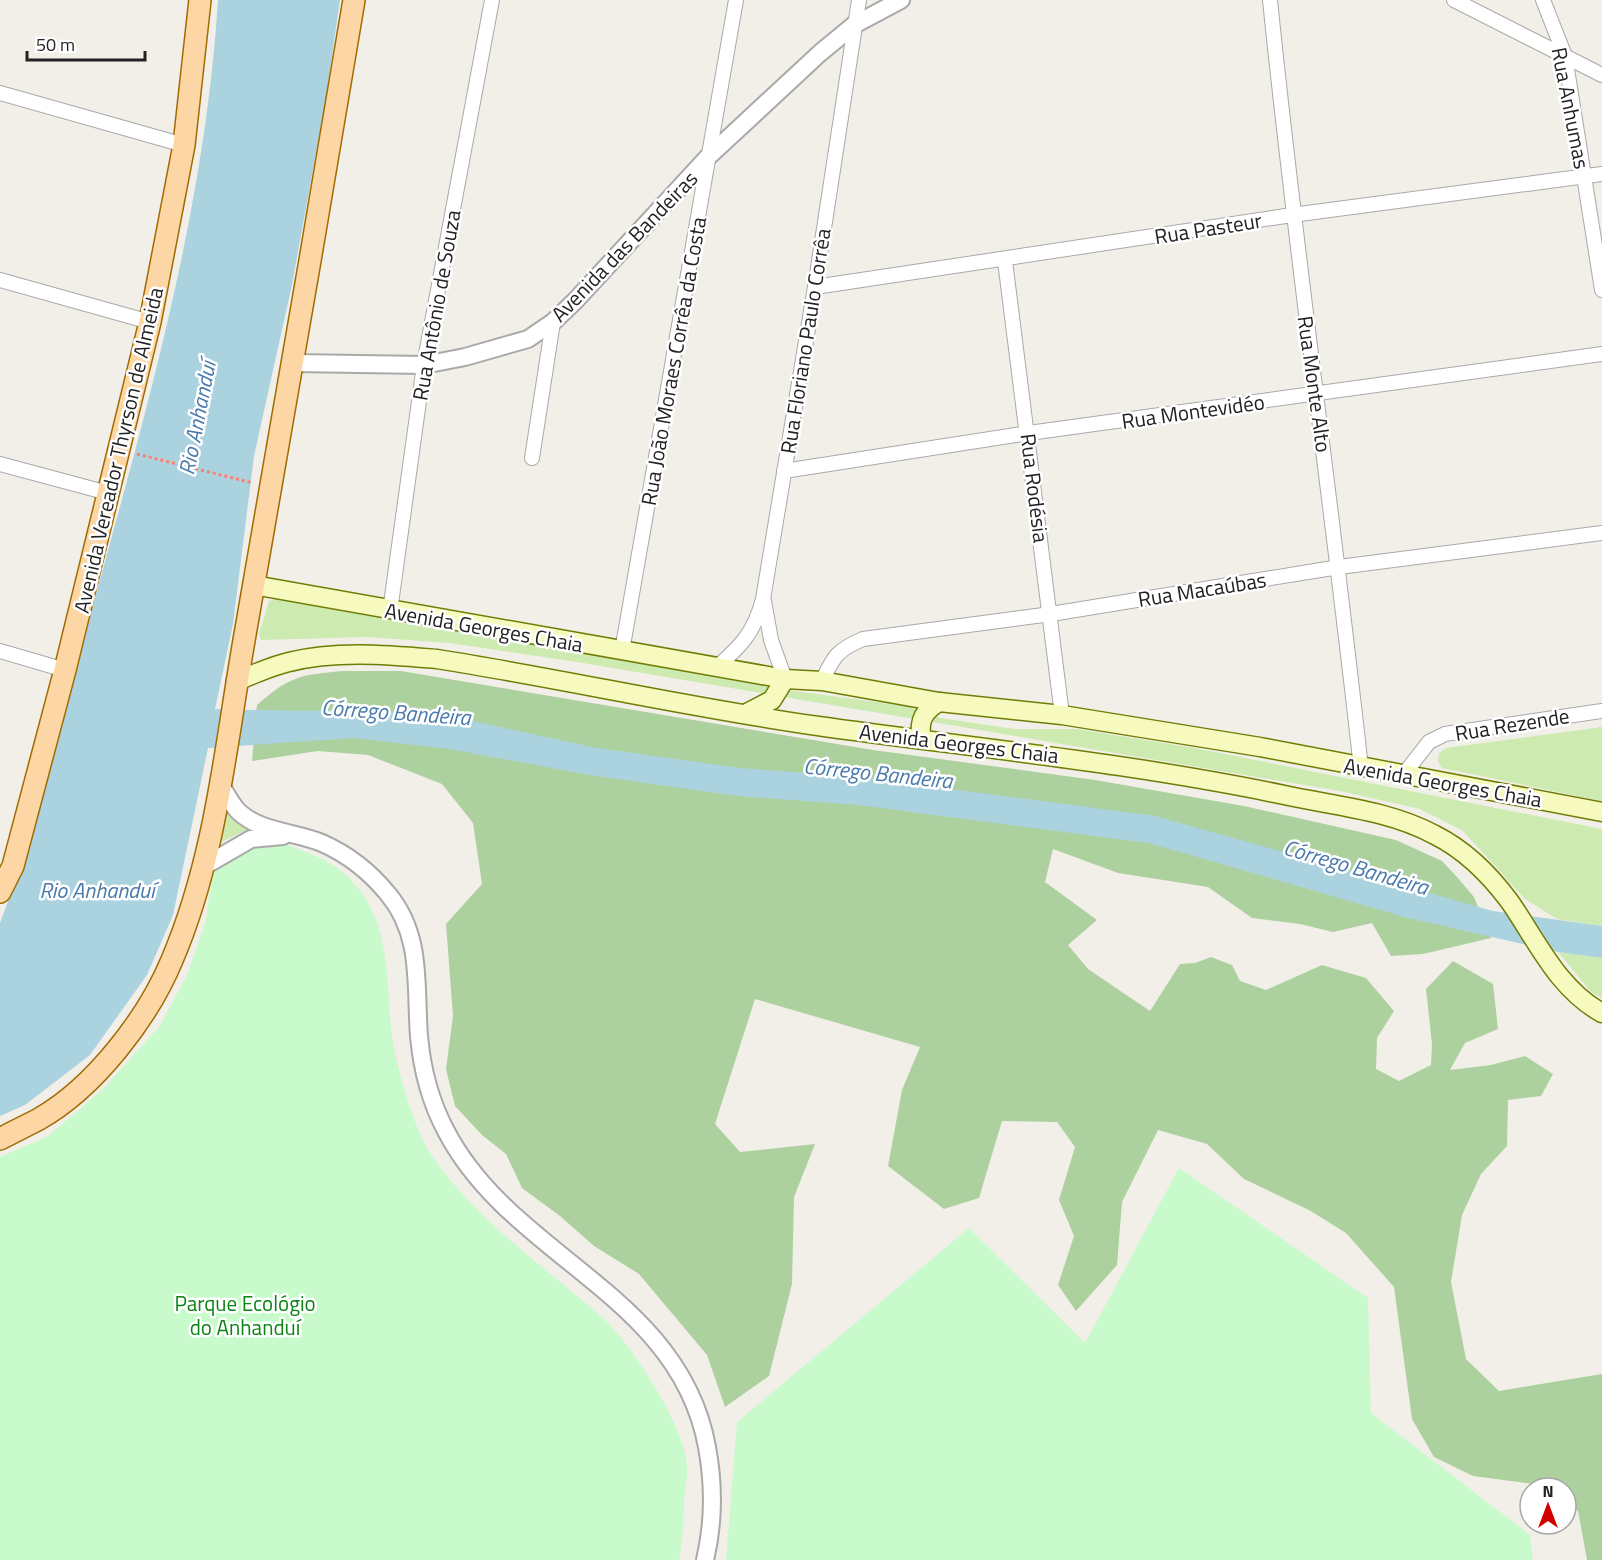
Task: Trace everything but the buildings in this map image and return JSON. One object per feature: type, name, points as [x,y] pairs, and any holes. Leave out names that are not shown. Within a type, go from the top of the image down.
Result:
[{"type":"main road","name":"Avenida Vereador Thyrson de Almeida","points":[[0,892],[13,866],[65,669],[150,322],[184,145],[200,0]]},
{"type":"main road","points":[[0,1139],[42,1118],[96,1074],[142,1017],[172,962],[206,865],[236,681],[294,363],[354,0]]},
{"type":"main road","name":"Avenida Georges Chaia","points":[[254,585],[390,611],[785,679],[822,681],[939,702],[1062,716],[1260,747],[1602,812]]},
{"type":"main road","name":"Avenida Georges Chaia","points":[[236,681],[288,662],[316,657],[390,655],[479,665],[745,714],[1195,777],[1382,815],[1436,835],[1462,851],[1481,868],[1510,903],[1549,964],[1570,987],[1602,1013]]},
{"type":"main road","points":[[745,714],[772,700],[785,679]]},
{"type":"main road","points":[[921,738],[921,718],[927,709],[939,702]]},
{"type":"street","name":"Rua Antônio de Souza","points":[[390,611],[424,365],[492,0]]},
{"type":"street","name":"Rua João Moraes Corrêa da Costa","points":[[622,651],[736,0]]},
{"type":"street","name":"Rua Floriano Paulo Corrêa","points":[[717,667],[743,645],[756,625],[763,598],[815,287],[859,0]]},
{"type":"street","name":"Avenida das Bandeiras","points":[[294,363],[424,365],[465,357],[528,339],[553,322],[708,157],[854,25],[901,0]]},
{"type":"street","name":"Rua Monte Alto","points":[[1270,0],[1292,215],[1339,567],[1361,768]]},
{"type":"street","points":[[1454,0],[1602,75]]},
{"type":"street","name":"Rua Anhumas","points":[[1543,0],[1565,56],[1602,290]]},
{"type":"street","points":[[0,93],[184,145]]},
{"type":"street","name":"Rua Pasteur","points":[[815,287],[1005,261],[1292,215],[1602,174]]},
{"type":"street","name":"Rua Rodésia","points":[[1005,261],[1029,433],[1062,716]]},
{"type":"street","points":[[0,280],[150,322]]},
{"type":"street","points":[[532,458],[553,322]]},
{"type":"street","name":"Rua Montevidéo","points":[[784,471],[1029,433],[1602,354]]},
{"type":"street","points":[[0,464],[108,493]]},
{"type":"street","name":"Rua Macaúbas","points":[[822,681],[833,657],[843,648],[863,639],[1051,614],[1339,567],[1602,533]]},
{"type":"street","points":[[763,598],[771,640],[785,679]]},
{"type":"street","points":[[0,651],[65,669]]},
{"type":"street","name":"Rua Rezende","points":[[1404,774],[1429,742],[1445,734],[1602,711]]},
{"type":"street","points":[[219,783],[239,812],[267,827],[321,843],[348,857],[372,876],[390,896],[406,925],[416,955],[419,1035],[424,1075],[437,1115],[455,1149],[490,1192],[651,1333],[674,1361],[691,1395],[704,1433],[711,1470],[712,1503],[705,1560]]},
{"type":"street","points":[[206,865],[251,839],[296,835]]},
{"type":"path","points":[[130,452],[256,484]]},
{"type":"green space","points":[[275,599],[577,650],[794,691],[906,706],[940,718],[1014,729],[1077,729],[1200,749],[1602,829],[1602,926],[1557,919],[1525,899],[1463,831],[1420,809],[1340,791],[577,662],[450,643],[368,637],[261,640],[259,634],[269,601]]},
{"type":"green space","points":[[342,671],[401,671],[873,750],[1095,780],[1244,806],[1396,840],[1442,861],[1474,897],[1491,938],[1423,954],[1391,956],[1372,923],[1333,932],[1300,924],[1252,918],[1208,887],[1118,873],[1053,849],[1045,882],[1097,920],[1068,945],[1088,969],[1150,1011],[1180,964],[1195,963],[1211,957],[1232,965],[1240,981],[1266,990],[1322,965],[1366,978],[1394,1011],[1377,1038],[1376,1069],[1399,1081],[1431,1065],[1432,1044],[1426,989],[1453,961],[1493,984],[1498,1029],[1465,1043],[1450,1070],[1491,1065],[1525,1056],[1553,1074],[1541,1096],[1508,1100],[1507,1146],[1481,1174],[1462,1215],[1451,1282],[1466,1359],[1499,1391],[1602,1374],[1602,1560],[1587,1560],[1578,1511],[1578,1476],[1518,1476],[1518,1482],[1473,1476],[1434,1457],[1412,1419],[1394,1287],[1346,1233],[1309,1210],[1244,1179],[1207,1144],[1158,1130],[1122,1202],[1117,1265],[1076,1311],[1058,1285],[1074,1236],[1059,1200],[1075,1147],[1057,1122],[1002,1121],[979,1198],[944,1209],[888,1166],[902,1090],[920,1047],[755,999],[715,1124],[740,1152],[815,1144],[794,1197],[792,1284],[769,1376],[725,1407],[707,1355],[639,1274],[594,1246],[560,1216],[522,1188],[506,1154],[482,1135],[455,1106],[446,1069],[453,1016],[446,924],[482,884],[473,823],[442,784],[368,755],[318,751],[252,761],[257,705],[287,683],[316,674]]},
{"type":"green space","points":[[1602,727],[1602,801],[1442,768],[1438,761],[1439,753],[1446,748]]},
{"type":"green space","points":[[226,805],[253,827],[217,844]]},
{"type":"green space","name":"Parque Ecológio do Anhanduí","points":[[287,844],[340,870],[357,886],[369,904],[383,943],[391,1028],[400,1074],[417,1127],[430,1153],[448,1177],[489,1221],[615,1330],[655,1387],[677,1430],[687,1466],[683,1536],[679,1560],[0,1560],[0,1157],[48,1136],[103,1089],[159,1027],[188,973],[205,923],[213,873],[227,861],[249,848]]},
{"type":"green space","points":[[1558,952],[1602,958],[1602,998],[1591,992]]},
{"type":"green space","points":[[1179,1168],[1368,1298],[1371,1413],[1518,1526],[1518,1536],[1530,1536],[1533,1560],[726,1560],[737,1422],[969,1228],[1085,1343]]},
{"type":"water","name":"Rio Anhanduí","points":[[218,0],[340,0],[326,97],[292,285],[254,456],[233,624],[215,709],[307,711],[357,709],[454,717],[597,748],[740,768],[860,777],[1155,816],[1493,911],[1602,926],[1602,958],[1558,952],[1408,918],[1149,843],[858,805],[738,796],[589,775],[450,749],[354,738],[208,748],[173,915],[147,975],[90,1055],[25,1105],[0,1116],[0,923],[30,842],[131,467],[164,335],[193,202],[204,135]]},
{"type":"water label","name":"Córrego Bandeira","points":[[396,712]]},
{"type":"water label","name":"Córrego Bandeira","points":[[878,773]]},
{"type":"water label","name":"Córrego Bandeira","points":[[1356,867]]}]
